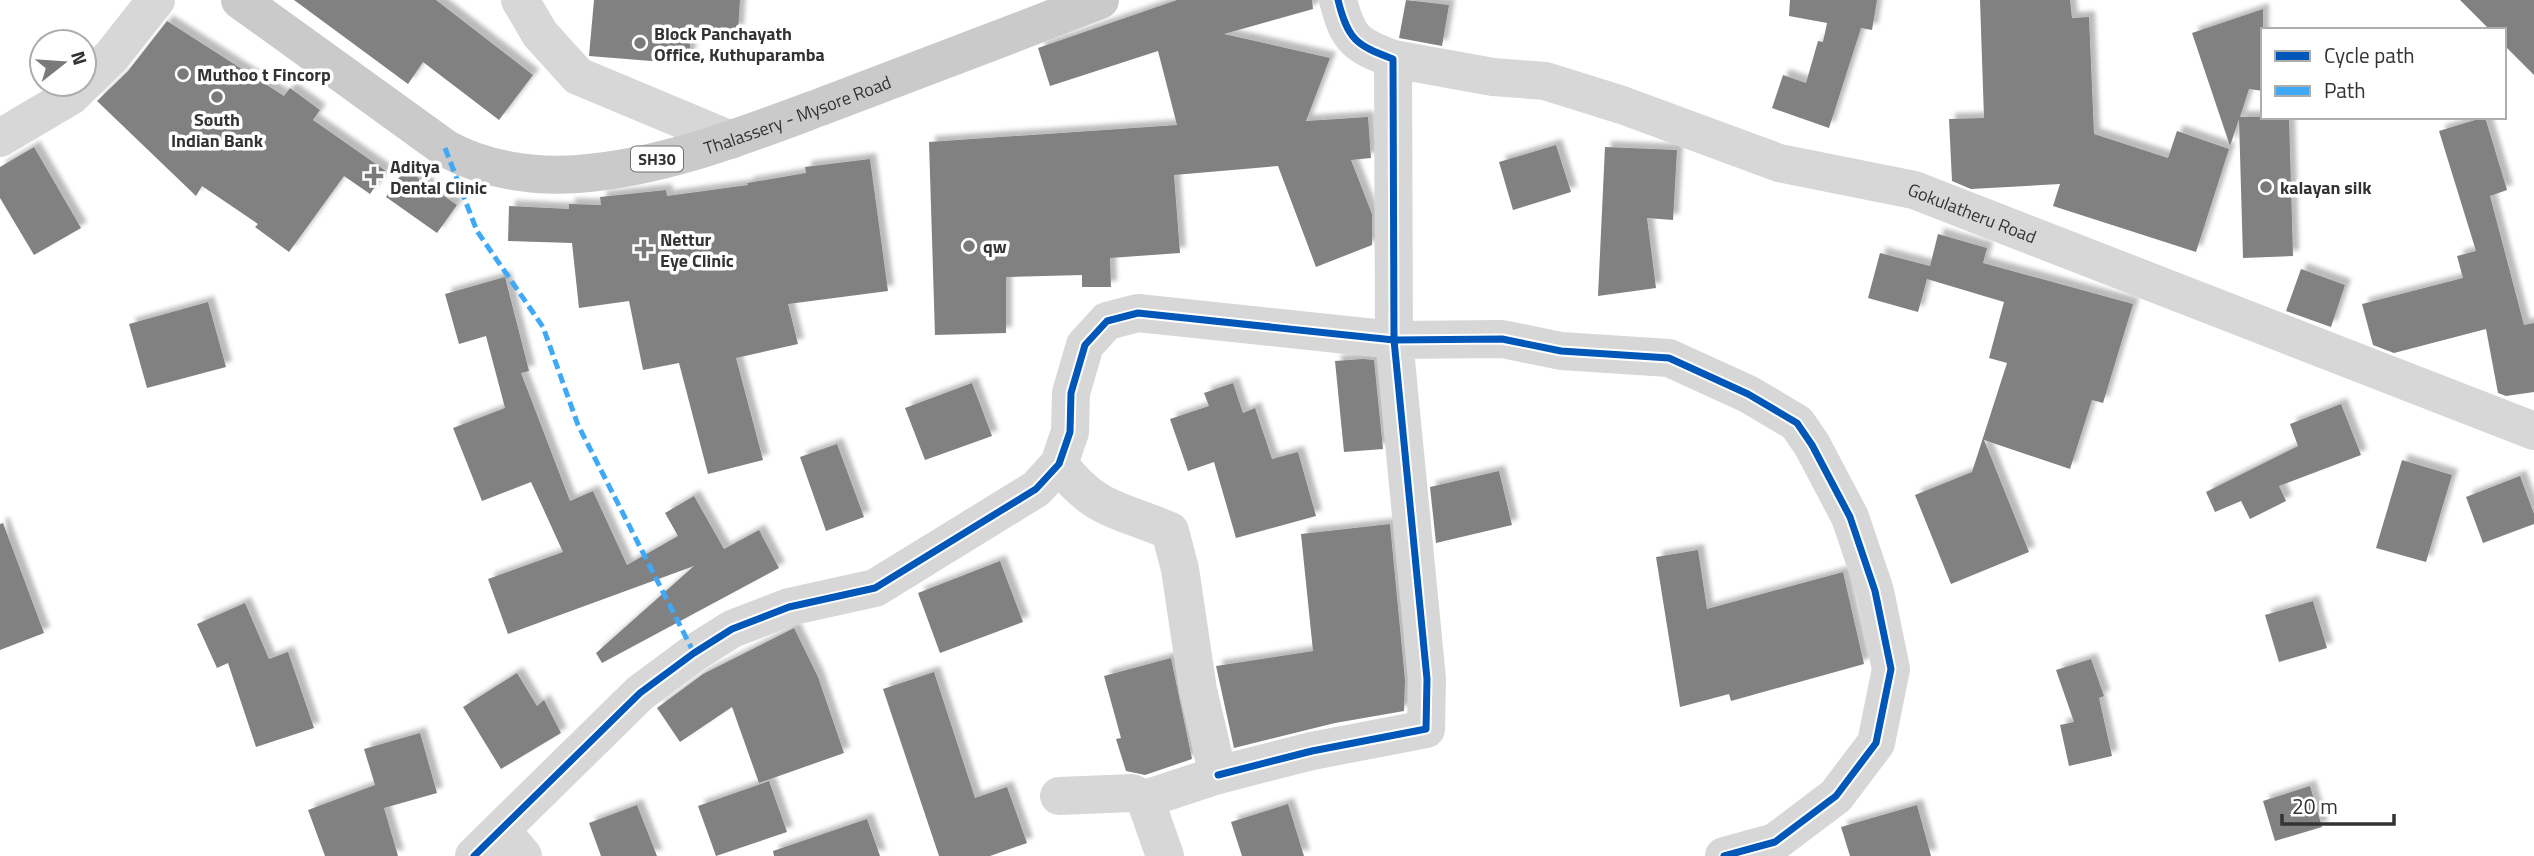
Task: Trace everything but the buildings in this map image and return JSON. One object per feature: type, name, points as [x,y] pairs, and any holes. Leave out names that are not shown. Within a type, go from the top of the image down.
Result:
[{"type":"main road","name":"Thalassery - Mysore Road","points":[[240,0],[444,148],[469,162],[494,169],[576,174],[616,170],[731,140],[1100,0]]},
{"type":"street","points":[[98,70],[156,0]]},
{"type":"street","points":[[520,0],[540,34],[578,76],[731,140]]},
{"type":"street","name":"Gokulatheru Road","points":[[1338,0],[1343,23],[1361,47],[1393,59],[1493,77],[1545,81],[1779,163],[1914,190],[2534,431]]},
{"type":"street","points":[[1059,796],[1132,793],[1145,799],[1218,775],[1312,751],[1426,729],[1427,679],[1394,340],[1393,59]]},
{"type":"street","points":[[0,138],[68,98]]},
{"type":"street","points":[[474,856],[512,843],[640,693],[694,653],[733,629],[789,607],[875,588],[1036,489],[1059,464],[1070,432],[1071,393],[1085,345],[1107,321],[1138,313],[1394,340],[1502,339],[1561,351],[1669,358],[1748,394],[1797,423],[1812,445],[1850,517],[1875,591],[1891,669],[1876,743],[1836,796],[1775,842],[1724,856]]},
{"type":"street","points":[[1059,464],[1077,487],[1112,511],[1143,519],[1170,531],[1180,569],[1198,690],[1218,775]]},
{"type":"street","points":[[1145,799],[1165,856]]},
{"type":"marked path","points":[[445,148],[477,231],[543,327],[578,425],[694,653]]},
{"type":"cycle path","points":[[474,856],[640,693],[694,653],[732,629],[789,607],[875,588],[1036,489],[1059,464],[1070,432],[1071,393],[1085,345],[1107,321],[1138,313],[1394,340],[1393,59],[1370,50],[1355,39],[1346,24],[1338,0]]},
{"type":"cycle path","points":[[1218,775],[1312,751],[1426,729],[1427,679],[1394,340],[1502,339],[1561,351],[1669,358],[1748,394],[1797,423],[1812,445],[1850,517],[1875,591],[1891,669],[1876,743],[1836,796],[1775,842],[1724,856]]},
{"type":"place","name":"Block Panchayath Office, Kuthuparamba","points":[[640,43]]},
{"type":"place","name":"Muthoo t Fincorp","points":[[183,74]]},
{"type":"place","name":"South Indian Bank","points":[[217,97]]},
{"type":"place","name":"Aditya Dental Clinic","points":[[374,176]]},
{"type":"place","name":"kalayan silk","points":[[2266,187]]},
{"type":"place","name":"qw","points":[[969,246]]},
{"type":"place","name":"Nettur Eye Clinic","points":[[644,249]]}]
